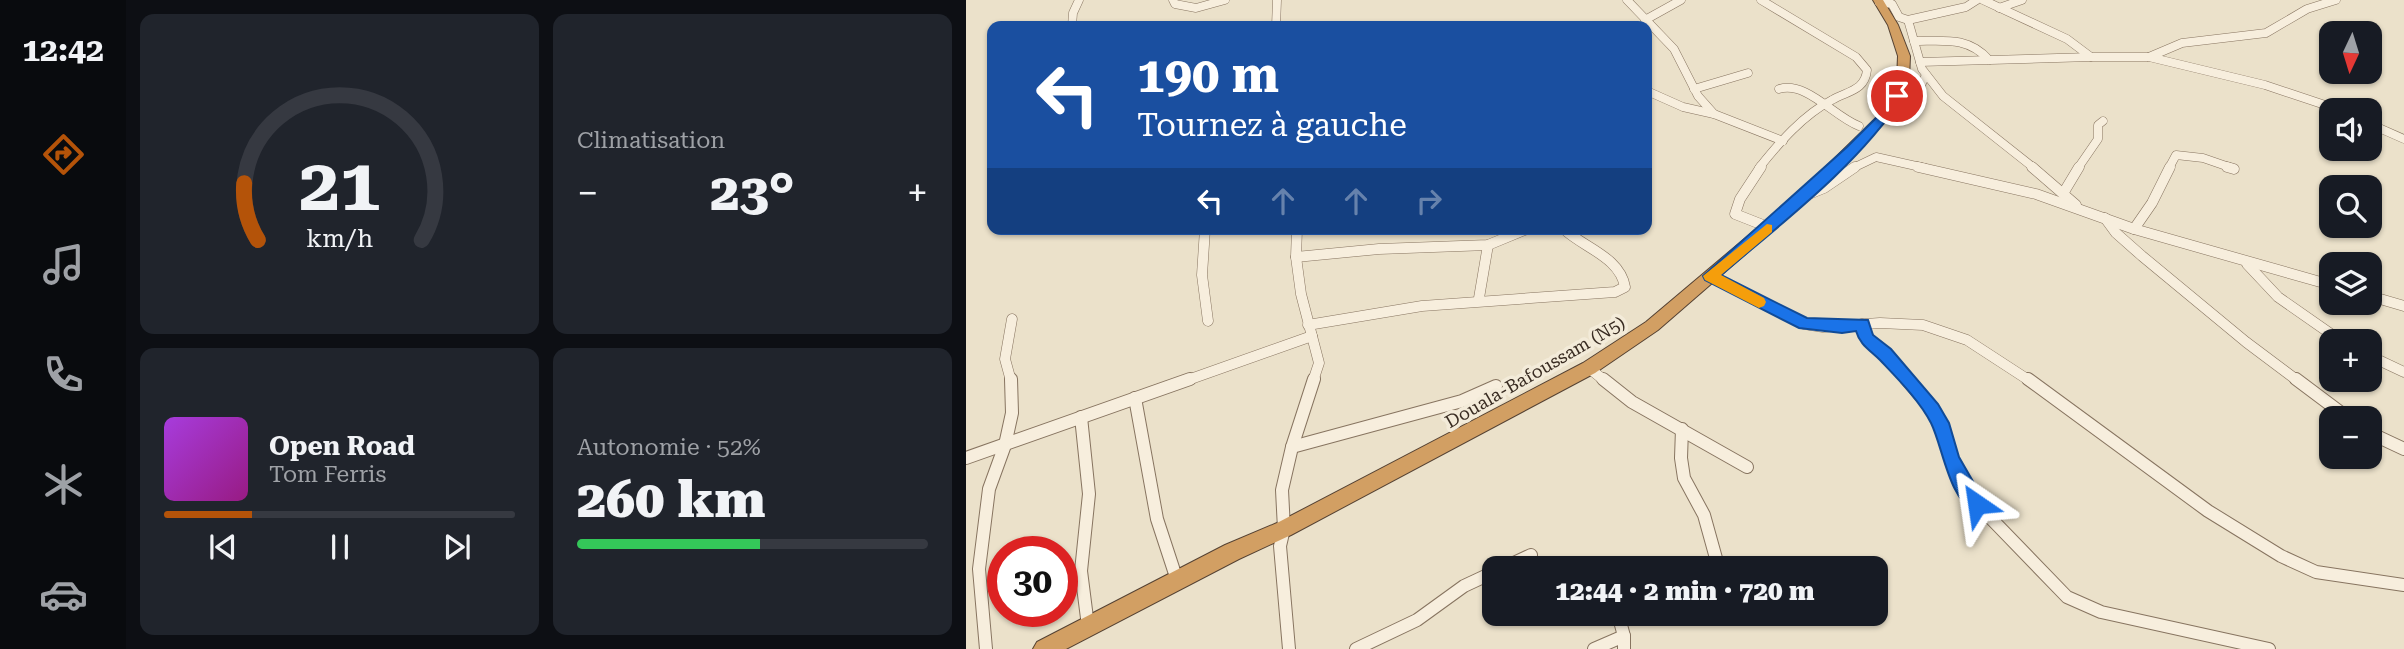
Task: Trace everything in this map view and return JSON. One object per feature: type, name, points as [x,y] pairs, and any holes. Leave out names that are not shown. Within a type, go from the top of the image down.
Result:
[{"type":"highway","name":"Douala-Bafoussam (N5)","points":[[1044,649],[1177,580],[1284,529],[1588,368],[1652,326],[1804,196],[1883,117],[1897,96],[1903,80],[1904,56],[1893,25],[1879,1]]},
{"type":"street","points":[[1072,21],[1079,0]]},
{"type":"street","points":[[1173,0],[1181,6],[1206,8],[1225,0]]},
{"type":"street","points":[[1276,21],[1277,0]]},
{"type":"street","points":[[1626,0],[1646,20],[1681,0]]},
{"type":"street","points":[[1879,1],[1892,4],[1899,17],[1908,20],[1966,7],[1977,0]]},
{"type":"street","points":[[1983,0],[2067,39],[2091,57]]},
{"type":"street","points":[[1999,8],[2022,0]]},
{"type":"street","points":[[2149,57],[2182,43],[2266,33],[2307,9],[2336,0]]},
{"type":"street","points":[[1766,1],[1856,57],[1867,68],[1865,82],[1823,105],[1783,141],[1752,179],[1737,205],[1735,214],[1768,227]]},
{"type":"street","points":[[1908,20],[1926,75],[1952,104],[2064,192],[2078,207]]},
{"type":"street","points":[[1652,26],[1674,49],[1695,89],[1714,114]]},
{"type":"street","points":[[1914,41],[1965,41],[1980,48],[1989,60]]},
{"type":"street","points":[[1920,62],[2149,57],[2265,85],[2319,103]]},
{"type":"street","points":[[1695,89],[1748,73]]},
{"type":"street","points":[[1911,110],[1919,103],[1918,91],[1926,75]]},
{"type":"street","points":[[1779,89],[1794,86],[1844,120],[1859,126]]},
{"type":"street","points":[[1652,93],[1692,110],[1714,114],[1783,141]]},
{"type":"street","points":[[2064,192],[2098,139],[2098,125],[2103,121]]},
{"type":"street","points":[[2382,129],[2404,139]]},
{"type":"street","points":[[2134,229],[2152,203],[2176,155],[2203,158],[2234,169]]},
{"type":"street","points":[[1804,196],[1816,194],[1835,184],[1863,160],[1875,157],[2036,194],[2134,229],[2319,282]]},
{"type":"street","points":[[2105,218],[2116,233],[2142,256],[2252,347],[2333,406]]},
{"type":"street","points":[[1204,235],[1200,250],[1200,273],[1208,321]]},
{"type":"street","points":[[1289,649],[1280,546],[1284,529],[1282,490],[1292,447],[1319,363],[1310,331],[1297,257],[1297,235]]},
{"type":"street","points":[[1297,257],[1379,249],[1488,245],[1512,235]]},
{"type":"street","points":[[966,458],[1135,398],[1310,331],[1373,311],[1479,298],[1615,292],[1625,287],[1625,278],[1612,264],[1570,235]]},
{"type":"street","points":[[1479,298],[1488,245]]},
{"type":"street","points":[[2245,262],[2278,297],[2325,329]]},
{"type":"street","points":[[1710,276],[1804,324],[1842,327],[1862,324],[1923,325],[1967,340],[2028,379],[2198,505],[2281,556],[2316,572],[2404,585]]},
{"type":"street","points":[[2382,300],[2404,306]]},
{"type":"street","points":[[986,649],[979,569],[981,542],[989,489],[1005,445],[1012,413],[1011,376],[1005,359],[1012,319]]},
{"type":"street","points":[[1862,324],[1866,338],[1885,354],[1932,409],[1940,423],[1950,457],[1977,504],[2067,597],[2080,606],[2110,616],[2162,624],[2269,649]]},
{"type":"street","points":[[2382,362],[2404,372]]},
{"type":"street","points":[[1588,368],[1618,393],[1746,467]]},
{"type":"street","points":[[1292,447],[1462,401],[1496,386]]},
{"type":"street","points":[[1135,398],[1157,519],[1177,580]]},
{"type":"street","points":[[1081,417],[1089,495],[1081,570],[1088,626]]},
{"type":"street","points":[[1682,429],[1681,458],[1684,478],[1704,515],[1715,556]]},
{"type":"street","points":[[2382,439],[2404,449]]},
{"type":"street","points":[[1356,649],[1417,620],[1464,586],[1482,578]]},
{"type":"street","points":[[1594,649],[1624,642]]},
{"type":"slow traffic","points":[[1759,302],[1710,276],[1767,229]]},
{"type":"route","points":[[1897,96],[1883,117],[1804,196],[1710,276],[1804,324],[1842,327],[1862,324],[1866,338],[1885,354],[1932,409],[1940,423],[1950,457],[1977,504]]}]
